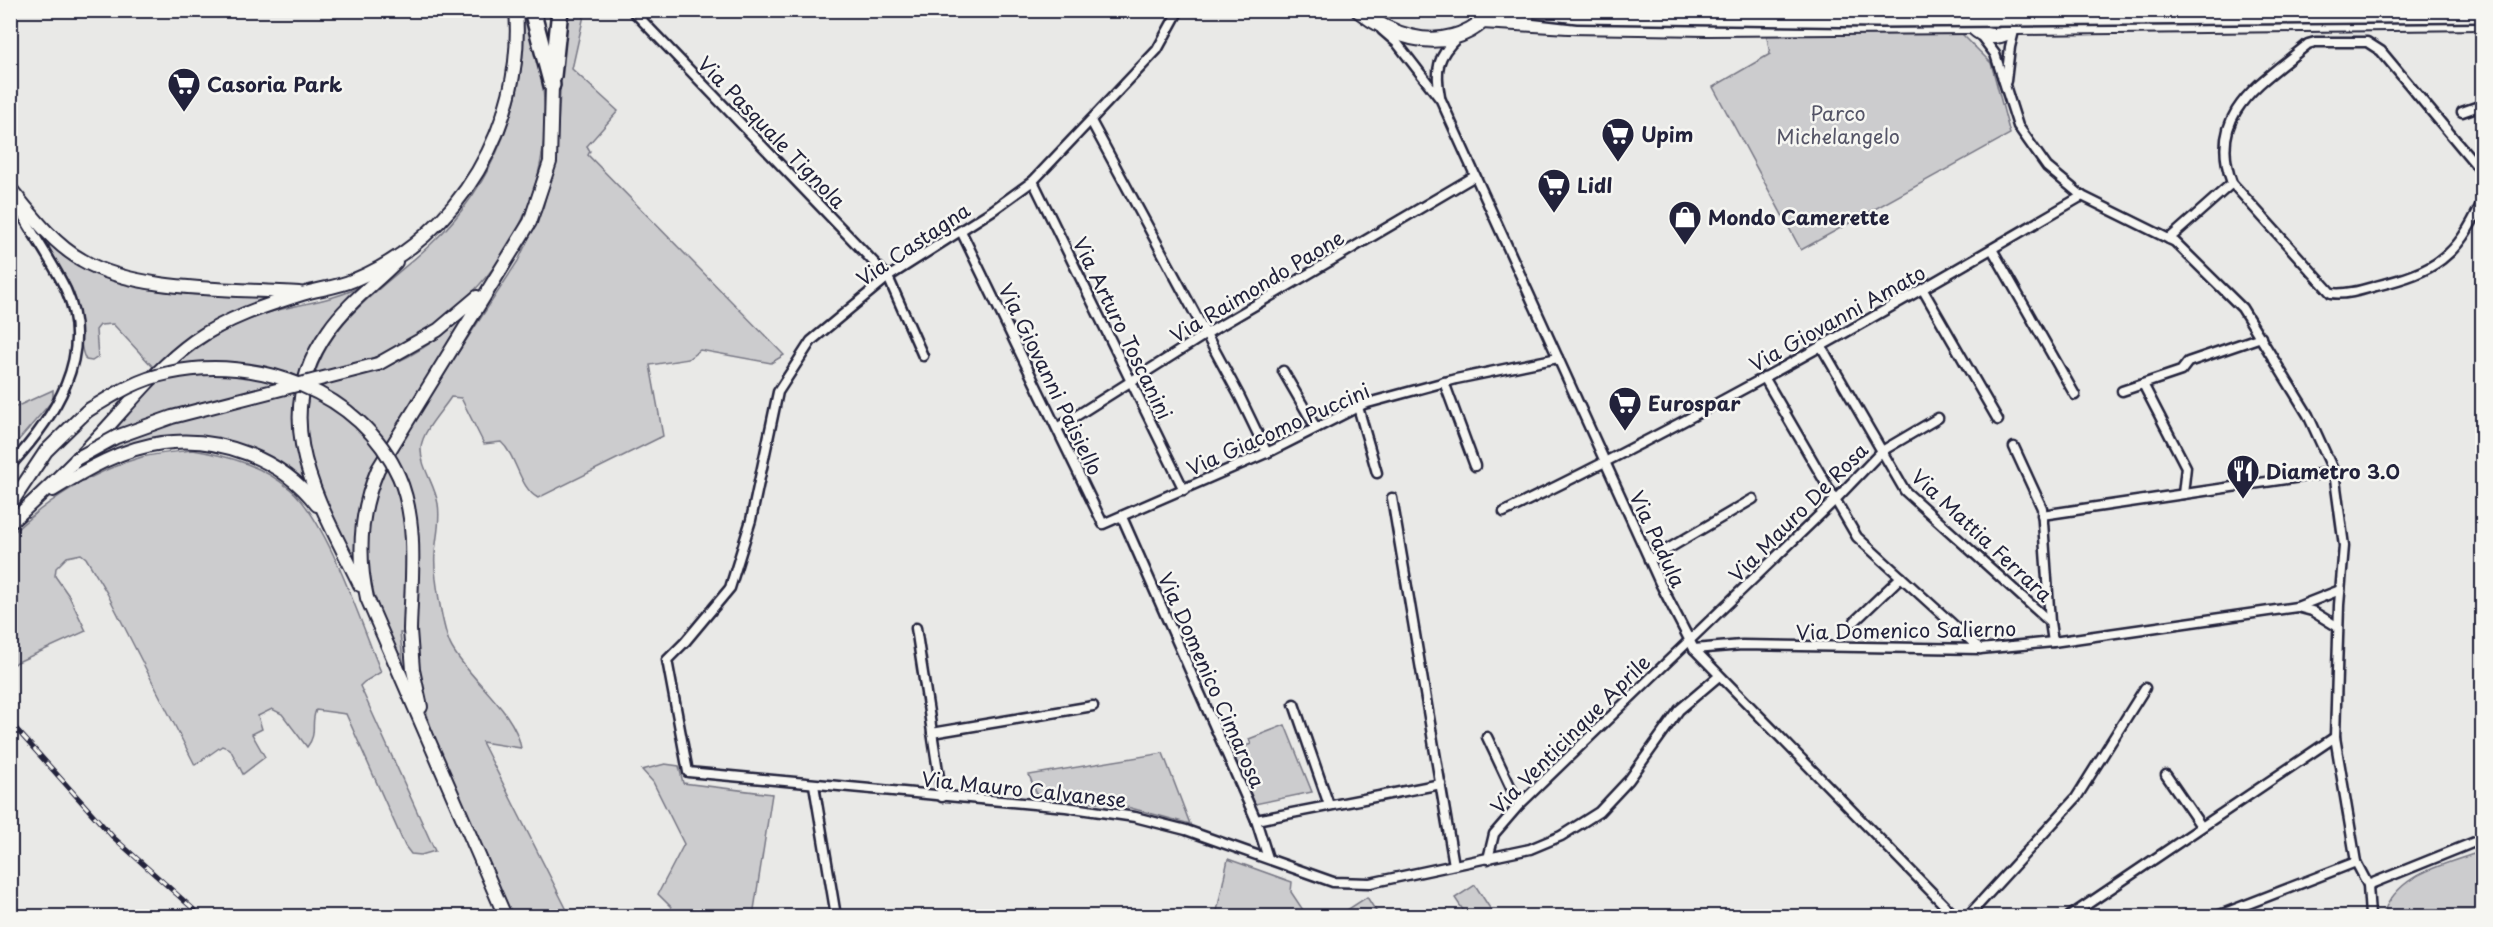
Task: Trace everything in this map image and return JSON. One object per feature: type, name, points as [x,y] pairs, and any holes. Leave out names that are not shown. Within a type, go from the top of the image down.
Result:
[{"type":"highway","points":[[532,10],[552,85]]},
{"type":"highway","points":[[552,85],[560,10]]},
{"type":"highway","points":[[1534,10],[1578,15],[1877,19],[2482,14]]},
{"type":"main road","points":[[505,916],[433,751],[413,694],[327,519],[304,462],[299,439],[300,397],[307,371],[329,329],[403,255],[419,243],[463,195],[488,153],[502,121],[513,80],[517,46],[516,10]]},
{"type":"main road","points":[[1358,10],[1372,22],[1417,39],[1458,37],[1485,16],[1568,26],[1975,30],[1998,37],[2015,27],[2482,22]]},
{"type":"main road","points":[[1965,10],[1975,30]]},
{"type":"main road","points":[[2015,27],[2022,10]]},
{"type":"main road","points":[[367,598],[361,558],[362,520],[368,491],[378,469],[496,276],[520,241],[544,181],[552,141],[552,85]]},
{"type":"main road","points":[[10,190],[48,233],[80,260],[112,275],[161,283],[307,293]]},
{"type":"main road","points":[[10,523],[178,354],[213,330],[247,312],[354,280],[403,255]]},
{"type":"main road","points":[[76,459],[116,437],[172,417],[378,364],[420,342],[454,318],[496,276]]},
{"type":"main road","points":[[10,505],[55,440],[87,411],[116,392],[158,375],[199,367],[236,368],[270,375],[310,390],[348,412],[368,430],[389,457],[400,478],[411,533],[410,630],[413,694]]},
{"type":"main road","points":[[36,499],[82,472],[141,448],[161,443],[213,443],[259,459],[296,482],[327,519]]},
{"type":"street","name":"Via Pasquale Tignola","points":[[632,10],[888,277],[923,356]]},
{"type":"street","name":"Via Castagna","points":[[688,772],[667,660],[730,588],[751,520],[778,392],[811,341],[888,277],[1034,181],[1157,50],[1179,10]]},
{"type":"street","name":"Via Padula","points":[[1372,22],[1397,43],[1441,100],[1649,560],[1692,645],[1719,676],[1955,916]]},
{"type":"street","points":[[2006,84],[2010,47],[2015,27]]},
{"type":"street","points":[[1975,30],[1995,54],[2018,126],[2047,167],[2082,196],[2169,238],[2195,259],[2242,308],[2308,415],[2334,472],[2344,546],[2338,627],[2335,737],[2356,862],[2367,885],[2370,916]]},
{"type":"street","name":"Via Padula","points":[[1441,100],[1436,70],[1447,49],[1458,37]]},
{"type":"street","points":[[2482,172],[2375,46],[2367,42],[2308,44],[2249,94],[2230,117],[2224,147],[2226,169],[2232,183],[2265,217],[2327,291],[2339,294],[2413,277],[2428,270],[2447,257],[2460,242],[2470,228],[2482,202]]},
{"type":"street","points":[[2463,112],[2482,105]]},
{"type":"street","points":[[1091,122],[1206,333],[1267,453]]},
{"type":"street","name":"Via Raimondo Paone","points":[[1057,428],[1131,383],[1206,333],[1475,176]]},
{"type":"street","name":"Via Arturo Toscanini","points":[[1034,181],[1184,490]]},
{"type":"street","points":[[2169,238],[2232,183]]},
{"type":"street","points":[[10,190],[66,290],[74,316],[76,344],[72,374],[64,393],[10,466]]},
{"type":"street","name":"Via Giovanni Amato","points":[[1504,512],[1605,463],[1821,346],[1923,290],[2082,196]]},
{"type":"street","name":"Via Giovanni Paisiello","points":[[961,231],[1103,524],[1122,517]]},
{"type":"street","points":[[1992,249],[2075,395]]},
{"type":"street","points":[[1923,290],[1998,420]]},
{"type":"street","points":[[2122,391],[2181,371],[2188,362],[2261,337]]},
{"type":"street","name":"Via Mattia Ferrara","points":[[1821,346],[1905,491],[2050,622]]},
{"type":"street","name":"Via Giacomo Puccini","points":[[1122,517],[1267,453],[1358,407],[1444,382],[1558,358]]},
{"type":"street","points":[[1283,371],[1316,428]]},
{"type":"street","points":[[1764,377],[1857,537],[1980,649]]},
{"type":"street","points":[[1444,382],[1475,466]]},
{"type":"street","points":[[2143,384],[2186,466],[2183,494]]},
{"type":"street","points":[[1358,407],[1377,472]]},
{"type":"street","name":"Via Mauro De Rosa","points":[[1692,645],[1882,451],[1938,418]]},
{"type":"street","name":"Via Mattia Ferrara","points":[[2014,447],[2042,515],[2053,642]]},
{"type":"street","points":[[2042,515],[2334,472]]},
{"type":"street","points":[[1392,498],[1454,865]]},
{"type":"street","points":[[1649,560],[1753,499]]},
{"type":"street","name":"Via Domenico Cimarosa","points":[[1122,517],[1256,820],[1268,858]]},
{"type":"street","points":[[1855,621],[1901,577]]},
{"type":"street","name":"Via Domenico Salierno","points":[[1692,645],[1980,649],[2053,642],[2297,607],[2340,590]]},
{"type":"street","points":[[2297,607],[2312,611],[2338,627]]},
{"type":"street","points":[[916,628],[942,798]]},
{"type":"street","name":"Via Venticinque Aprile","points":[[1488,859],[1494,834],[1519,805],[1692,645]]},
{"type":"street","name":"Via Mauro Calvanese","points":[[688,772],[942,798],[1066,807],[1134,817],[1186,830],[1333,882],[1370,883],[1530,849],[1561,836],[1599,812],[1629,780],[1679,710],[1719,676]]},
{"type":"street","points":[[1968,916],[2076,798],[2145,688]]},
{"type":"street","points":[[1294,704],[1329,805]]},
{"type":"street","points":[[932,733],[1093,706]]},
{"type":"street","points":[[1487,737],[1519,805]]},
{"type":"street","points":[[2070,916],[2335,737]]},
{"type":"street","points":[[2166,775],[2201,826]]},
{"type":"street","points":[[1256,820],[1441,784]]},
{"type":"street","points":[[814,785],[836,916]]},
{"type":"street","points":[[2367,885],[2482,839]]},
{"type":"street","points":[[2217,916],[2356,862]]},
{"type":"green space","points":[[523,11],[535,45],[545,114],[541,161],[528,205],[508,247],[480,284],[446,316],[407,342],[364,361],[369,373],[396,362],[433,341],[466,313],[470,314],[386,444],[357,556],[351,560],[323,497],[308,449],[305,420],[311,387],[319,363],[343,324],[453,221],[473,195],[489,167],[503,138],[520,75]]},
{"type":"green space","points":[[565,11],[585,11],[572,69],[618,111],[587,146],[590,151],[588,155],[784,355],[771,363],[700,350],[688,359],[650,365],[663,436],[538,498],[526,487],[511,455],[501,442],[484,444],[461,398],[451,397],[425,434],[421,454],[439,510],[435,562],[439,602],[445,629],[452,648],[460,660],[502,709],[517,734],[521,748],[482,742],[569,914],[568,916],[509,916],[440,757],[424,704],[414,633],[400,633],[404,671],[380,613],[367,563],[366,538],[370,512],[379,483],[393,452],[518,261],[543,208],[556,157]]},
{"type":"green space","name":"Parco Michelangelo","points":[[1766,32],[1962,34],[1991,63],[2010,134],[1801,250],[1713,87],[1770,54]]},
{"type":"green space","points":[[48,243],[72,262],[126,285],[185,294],[275,298],[154,368],[113,324],[100,325],[96,330],[98,357],[92,361],[86,360],[83,354],[74,294]]},
{"type":"green space","points":[[365,284],[336,313],[296,398],[296,451],[309,492],[228,444],[154,445],[73,476],[92,458],[116,444],[110,432],[160,380],[196,349],[237,324],[260,315],[327,299]]},
{"type":"green space","points":[[53,390],[53,400],[11,449],[11,409]]},
{"type":"green space","points":[[193,450],[232,459],[268,474],[290,489],[304,504],[317,524],[342,574],[381,672],[360,686],[435,851],[421,855],[411,854],[405,846],[346,714],[316,710],[312,738],[307,747],[282,714],[272,709],[258,716],[262,729],[252,734],[265,757],[243,774],[230,749],[222,746],[195,765],[107,593],[86,558],[81,554],[67,557],[56,568],[55,576],[69,596],[86,631],[11,665],[11,535],[24,522],[55,499],[106,470],[142,457]]},
{"type":"green space","points":[[1285,725],[1312,792],[1255,804],[1232,751],[1251,744],[1249,739]]},
{"type":"green space","points":[[1163,753],[1190,824],[1116,804],[1038,797],[1029,775]]},
{"type":"green space","points":[[665,764],[679,766],[683,783],[772,794],[753,916],[673,916],[671,907],[658,894],[684,844],[653,782],[642,770]]},
{"type":"green space","points":[[2482,851],[2482,916],[2382,916],[2389,901],[2410,880],[2437,867]]},
{"type":"green space","points":[[1228,859],[1292,882],[1291,892],[1307,916],[1216,916]]},
{"type":"green space","points":[[1475,885],[1495,916],[1467,916],[1455,898]]},
{"type":"green space","points":[[1367,897],[1379,916],[1346,916],[1344,912]]},
{"type":"railway","points":[[10,722],[113,837],[201,916]]},
{"type":"place","name":"Casoria Park","points":[[184,113]]},
{"type":"place","name":"Upim","points":[[1618,163]]},
{"type":"place","name":"Lidl","points":[[1554,214]]},
{"type":"place","name":"Mondo Camerette","points":[[1685,246]]},
{"type":"place","name":"Eurospar","points":[[1625,432]]},
{"type":"place","name":"Diametro 3.0","points":[[2243,500]]}]
